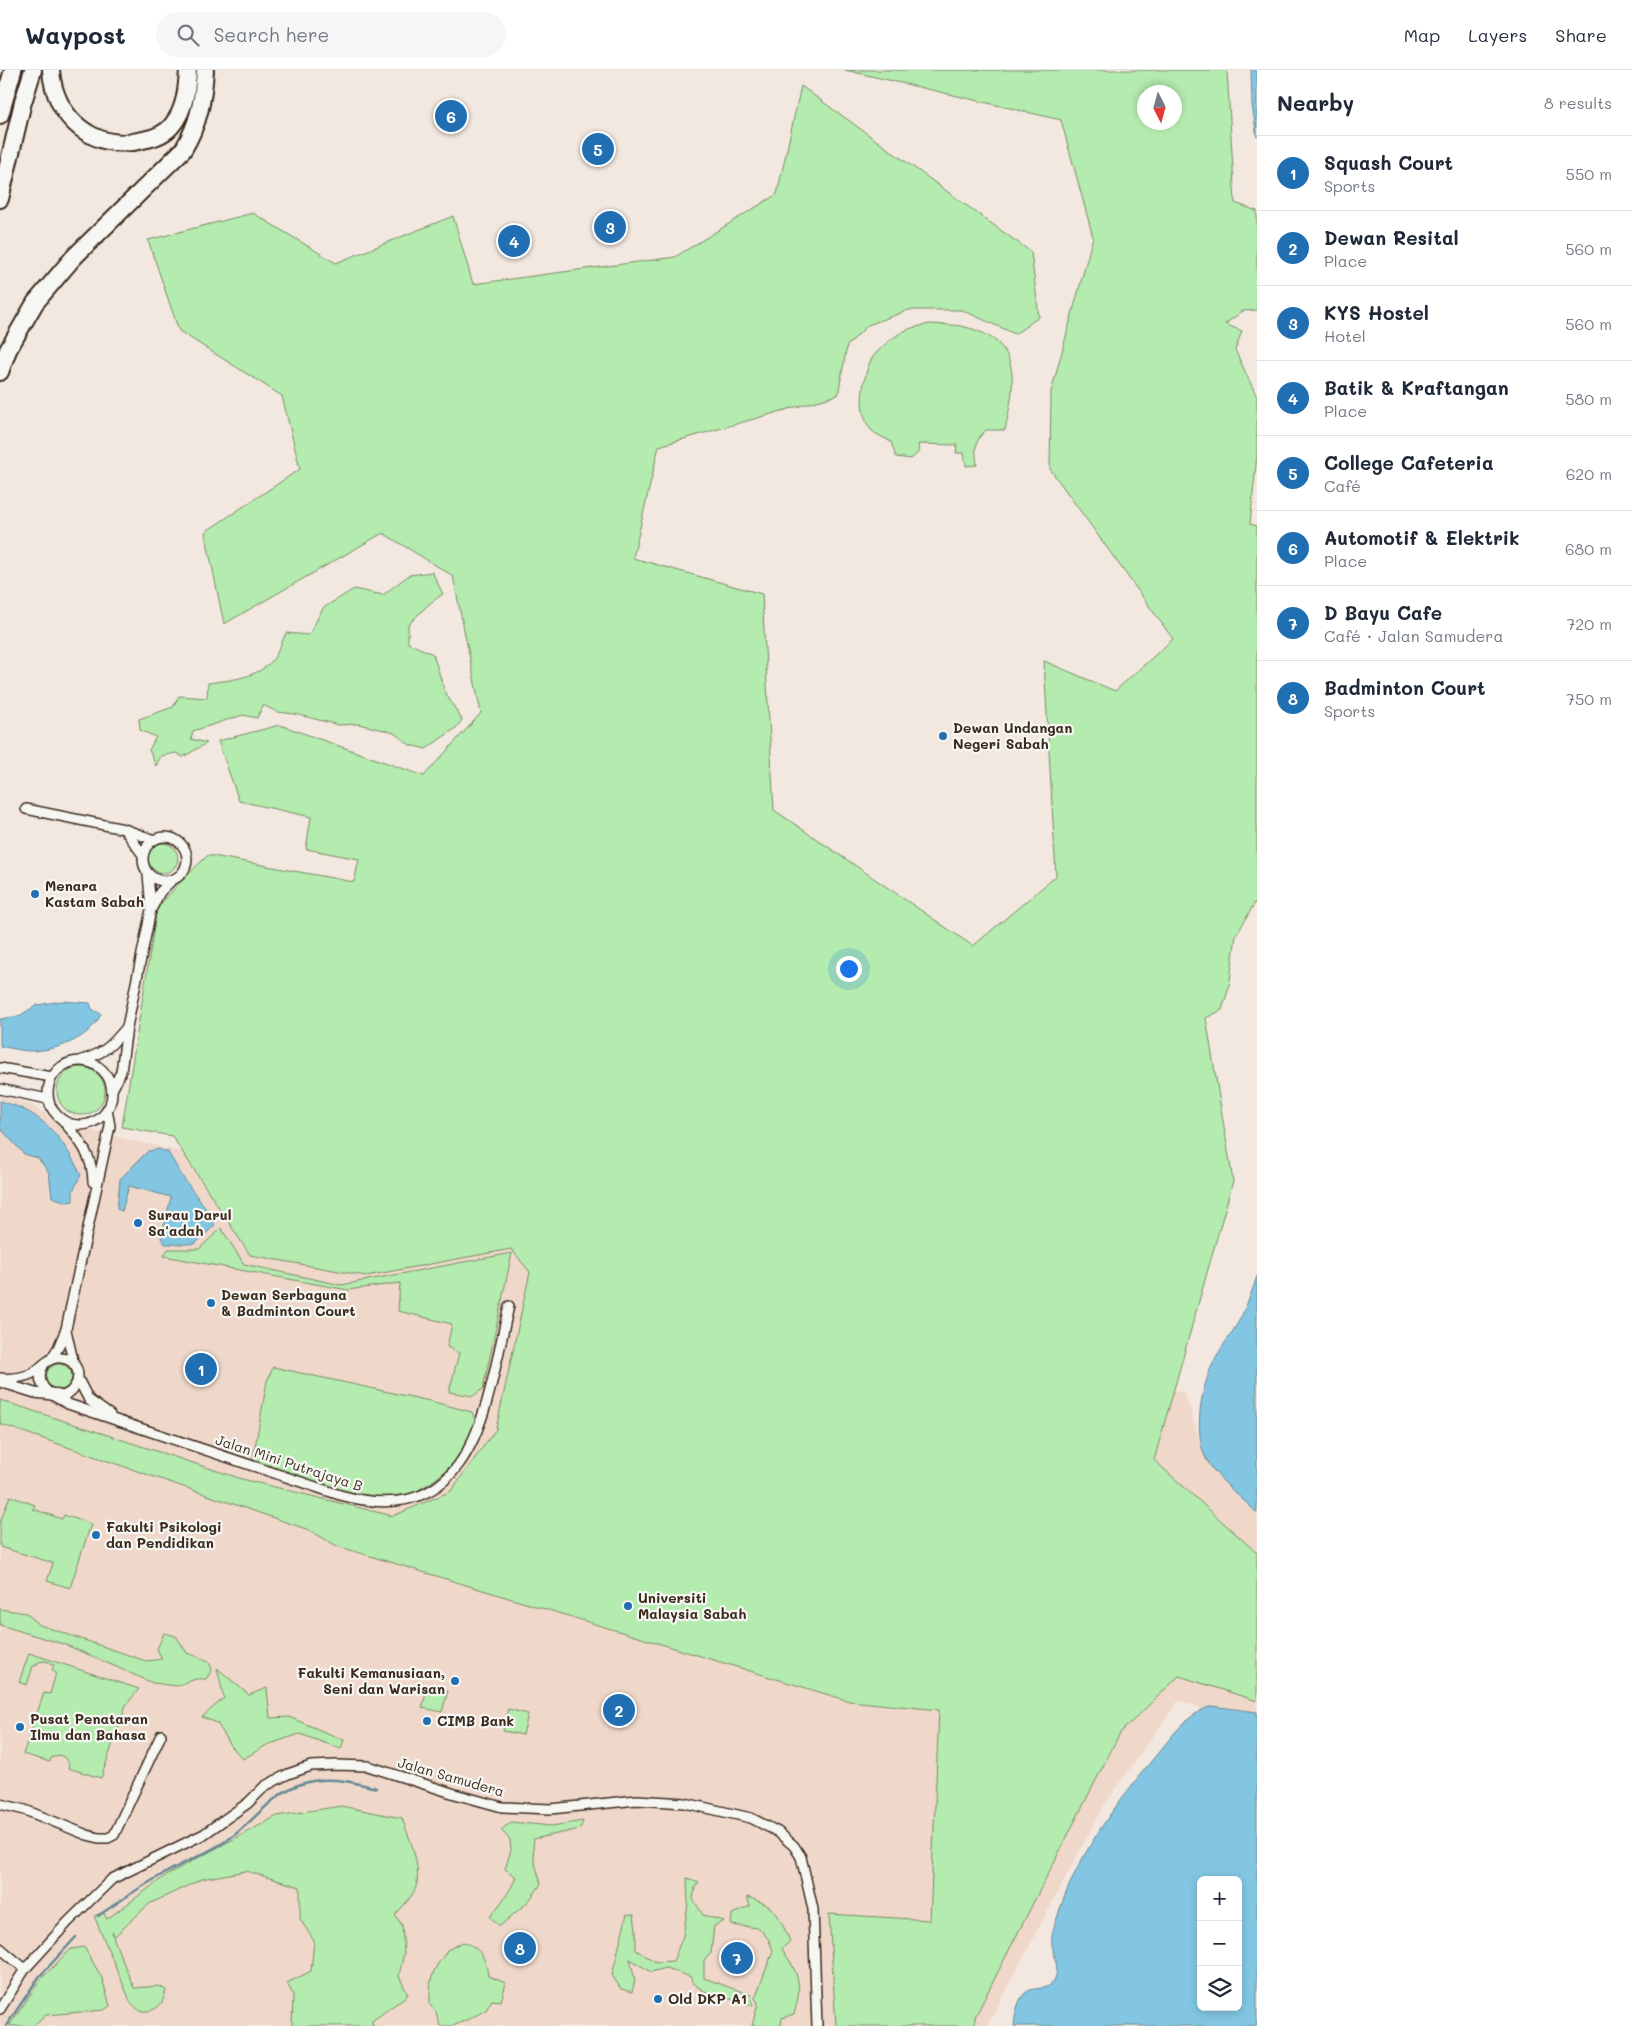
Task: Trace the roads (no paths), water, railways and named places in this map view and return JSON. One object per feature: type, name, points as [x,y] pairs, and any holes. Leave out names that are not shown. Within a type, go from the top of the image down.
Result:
[{"type":"highway","points":[[0,115],[12,70]]},
{"type":"highway","points":[[0,199],[23,102],[33,70]]},
{"type":"highway","points":[[51,70],[52,85],[61,109],[82,131],[110,142],[136,142],[156,137],[172,126],[182,108],[187,90],[188,70]]},
{"type":"highway","points":[[0,372],[8,350],[35,303],[73,258],[183,150],[194,132],[203,99],[205,70]]},
{"type":"street","points":[[26,809],[124,829],[154,840]]},
{"type":"street","points":[[124,829],[143,855]]},
{"type":"street","points":[[112,1090],[121,1072],[127,1027],[151,910],[160,892],[171,881],[181,875],[187,865],[188,856],[184,847],[178,840],[170,837],[154,840],[146,846],[143,855],[142,862],[148,874],[151,910]]},
{"type":"street","points":[[148,874],[158,881],[171,881]]},
{"type":"street","points":[[93,1198],[91,1163],[78,1138],[52,1109],[48,1099],[48,1090],[56,1071],[66,1064],[98,1056],[108,1049],[127,1027]]},
{"type":"street","points":[[61,1119],[73,1124],[86,1124],[98,1119],[107,1109],[112,1096],[108,1077],[99,1067],[80,1061]]},
{"type":"street","points":[[0,1068],[52,1077]]},
{"type":"street","points":[[0,1089],[48,1099]]},
{"type":"street","points":[[52,1395],[44,1389],[40,1380],[41,1370],[58,1348],[66,1330],[110,1126],[107,1109]]},
{"type":"street","name":"Jalan Mini Putrajaya B","points":[[52,1395],[68,1404],[347,1497],[361,1501],[388,1503],[413,1500],[428,1493],[461,1463],[474,1440],[485,1405],[509,1306]]},
{"type":"street","points":[[66,1330],[78,1379],[89,1400],[115,1419]]},
{"type":"street","points":[[0,1378],[13,1379],[30,1374],[47,1362],[66,1359],[74,1365]]},
{"type":"street","points":[[0,1382],[35,1393],[62,1396],[71,1392],[78,1379]]},
{"type":"street","points":[[0,1804],[25,1810],[86,1835],[108,1838],[114,1835],[161,1735]]},
{"type":"street","name":"Jalan Samudera","points":[[0,2008],[25,1969],[68,1922],[112,1879],[204,1834],[248,1803],[265,1786],[288,1774],[311,1766],[368,1766],[455,1794],[502,1806],[551,1809],[637,1800],[685,1803],[751,1818],[778,1832],[794,1846],[801,1857],[813,1909],[817,2026]]},
{"type":"street","points":[[0,1948],[25,1969]]},
{"type":"water","points":[[1251,70],[1257,70],[1257,137],[1252,105]]},
{"type":"water","points":[[62,1001],[90,1003],[92,1009],[101,1014],[88,1031],[80,1037],[60,1046],[28,1051],[0,1046],[0,1019],[19,1016],[37,1005]]},
{"type":"water","points":[[0,1101],[15,1106],[40,1119],[58,1138],[81,1175],[73,1191],[73,1201],[67,1202],[52,1197],[49,1173],[38,1158],[24,1154],[0,1128]]},
{"type":"water","points":[[158,1149],[168,1152],[182,1176],[214,1220],[214,1226],[195,1244],[165,1244],[161,1238],[171,1197],[129,1186],[122,1211],[117,1209],[120,1179],[148,1151]]},
{"type":"water","points":[[1257,1276],[1257,1513],[1225,1483],[1209,1464],[1200,1439],[1199,1425],[1202,1396],[1211,1368],[1242,1315]]},
{"type":"water","points":[[1212,1706],[1257,1712],[1257,2026],[1014,2026],[1018,2005],[1024,1994],[1027,1991],[1044,1988],[1054,1981],[1057,1967],[1052,1944],[1053,1931],[1065,1895],[1086,1851],[1113,1810],[1169,1739],[1188,1719]]},
{"type":"waterway","points":[[98,1916],[151,1881],[229,1839],[272,1801],[291,1788],[311,1781],[321,1780],[348,1782],[376,1788]]},
{"type":"waterway","points":[[6,2026],[39,1977],[76,1937]]},
{"type":"place","name":"Automotif & Elektrik","points":[[451,116]]},
{"type":"place","name":"College Cafeteria","points":[[598,149]]},
{"type":"place","name":"KYS Hostel","points":[[610,227]]},
{"type":"place","name":"Batik & Kraftangan","points":[[514,241]]},
{"type":"place","name":"Dewan Undangan Negeri Sabah","points":[[943,736]]},
{"type":"place","name":"Menara Kastam Sabah","points":[[35,894]]},
{"type":"place","name":"Surau Darul Sa'adah","points":[[138,1223]]},
{"type":"place","name":"Dewan Serbaguna & Badminton Court","points":[[211,1303]]},
{"type":"place","name":"Squash Court","points":[[201,1369]]},
{"type":"place","name":"Fakulti Psikologi dan Pendidikan","points":[[96,1535]]},
{"type":"place","name":"Universiti Malaysia Sabah","points":[[628,1606]]},
{"type":"place","name":"Fakulti Kemanusiaan, Seni dan Warisan","points":[[455,1681]]},
{"type":"place","name":"Dewan Resital","points":[[619,1710]]},
{"type":"place","name":"CIMB Bank","points":[[427,1721]]},
{"type":"place","name":"Pusat Penataran Ilmu dan Bahasa","points":[[20,1727]]},
{"type":"place","name":"Badminton Court","points":[[520,1948]]},
{"type":"place","name":"D Bayu Cafe","points":[[737,1958]]},
{"type":"place","name":"Old DKP A1","points":[[658,1999]]}]
